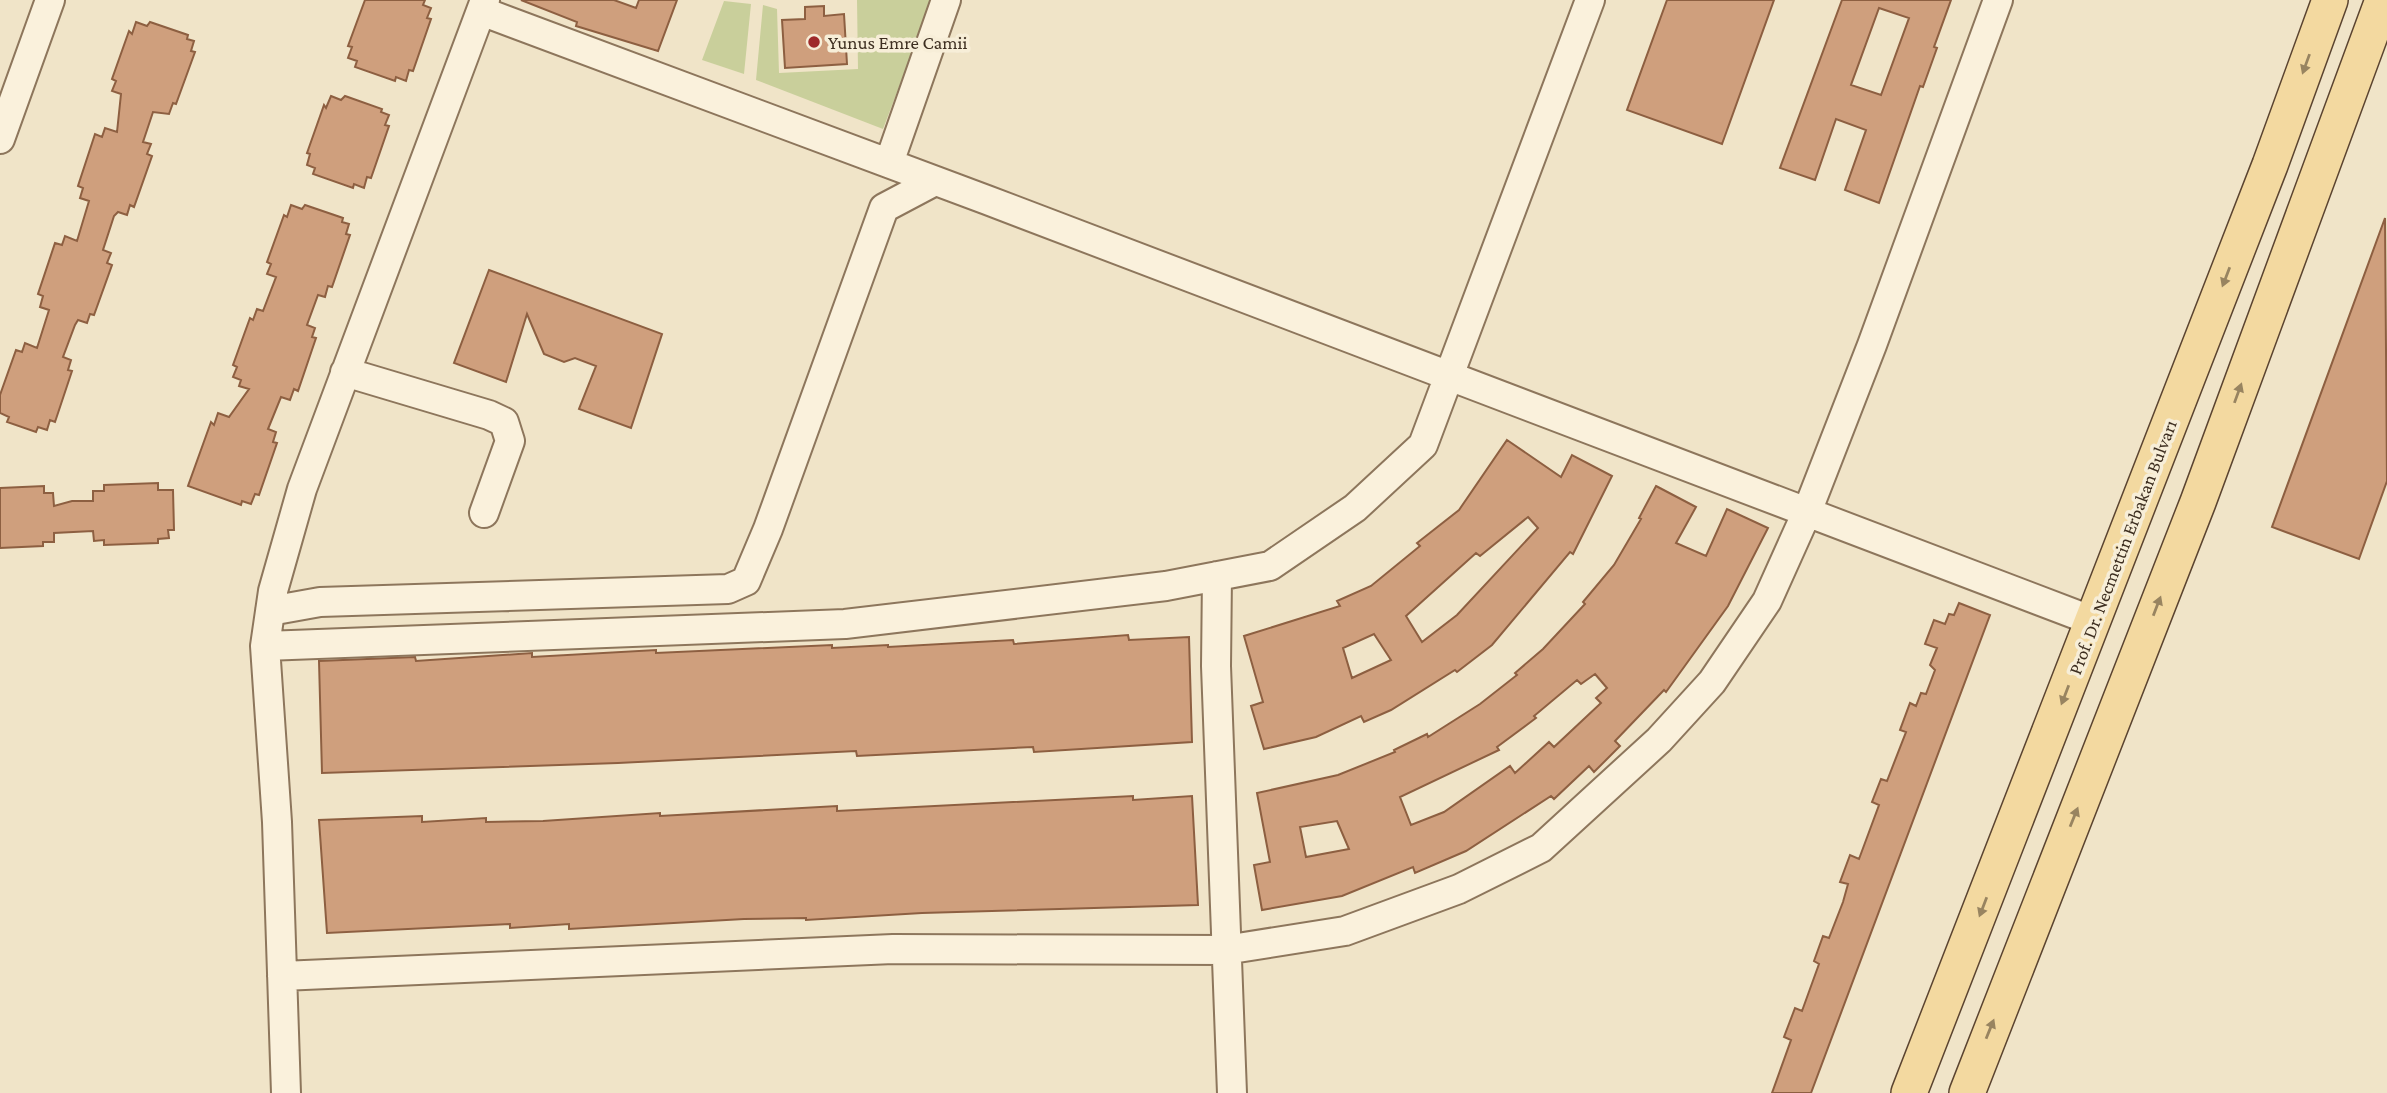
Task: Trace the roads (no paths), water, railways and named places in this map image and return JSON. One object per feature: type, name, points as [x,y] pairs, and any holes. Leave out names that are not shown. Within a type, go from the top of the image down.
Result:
[{"type":"main road","name":"Prof. Dr. Necmettin Erbakan Bulvarı","points":[[1909,1093],[2330,0]]},
{"type":"main road","points":[[1967,1093],[2197,502],[2383,0]]},
{"type":"street","points":[[0,139],[50,0]]},
{"type":"street","points":[[889,163],[946,0]]},
{"type":"street","points":[[265,646],[845,624],[1166,586],[1270,566],[1355,508],[1423,446],[1590,0]]},
{"type":"street","points":[[282,976],[893,949],[1225,950],[1345,931],[1459,889],[1541,848],[1659,740],[1712,682],[1767,601],[1807,512],[1872,345],[1998,0]]},
{"type":"street","points":[[286,1093],[277,822],[265,646],[270,611],[302,489],[483,6],[935,181],[2093,621]]},
{"type":"street","points":[[270,611],[320,602],[727,589],[746,581],[768,529],[884,208],[935,181]]},
{"type":"street","points":[[345,372],[489,415],[504,422],[510,441],[484,513]]},
{"type":"street","points":[[1217,576],[1216,666],[1232,1093]]},
{"type":"place","name":"Yunus Emre Camii","points":[[814,42]]}]
